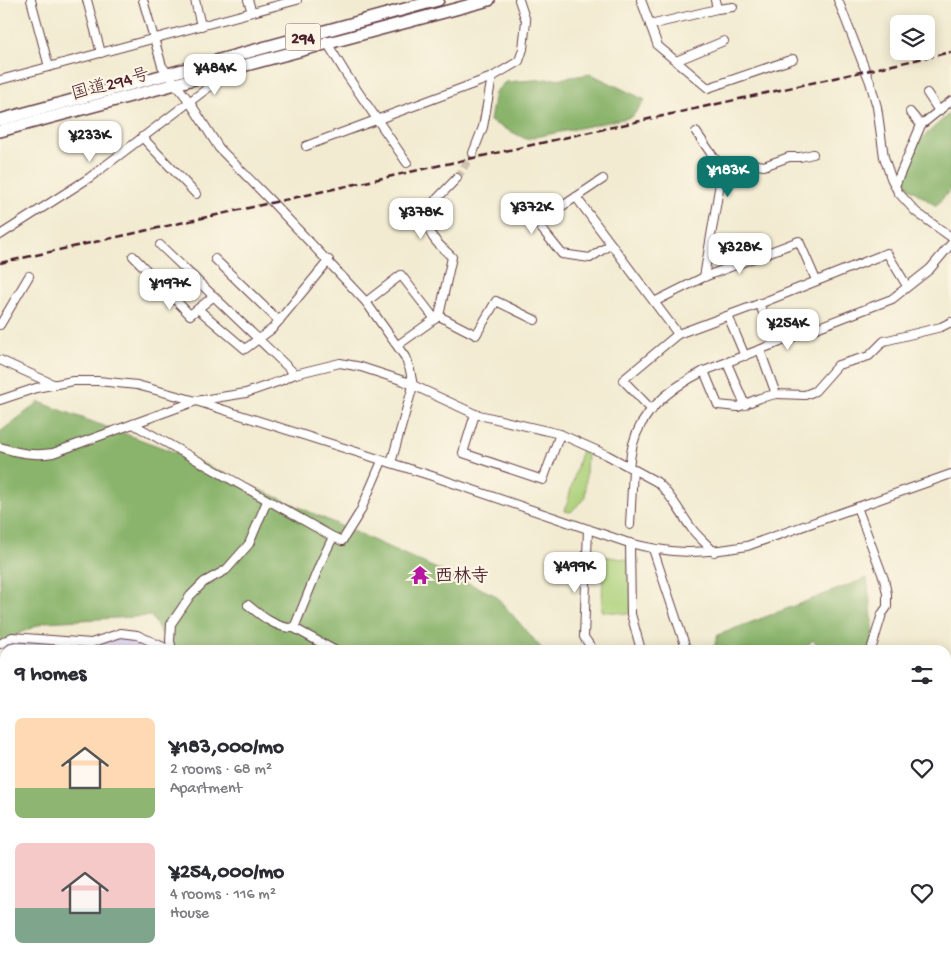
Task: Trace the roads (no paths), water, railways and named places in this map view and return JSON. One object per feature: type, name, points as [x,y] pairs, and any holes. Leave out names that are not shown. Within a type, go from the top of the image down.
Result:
[{"type":"highway","name":"国道294号","points":[[0,120],[438,0]]},
{"type":"highway","name":"国道294号","points":[[0,131],[327,44],[458,4],[489,0]]},
{"type":"street","points":[[31,0],[49,67]]},
{"type":"street","points":[[87,0],[101,53]]},
{"type":"street","points":[[143,0],[162,66],[189,101],[219,148],[328,260],[366,302],[398,345],[410,370],[413,386],[390,463]]},
{"type":"street","points":[[194,0],[201,26]]},
{"type":"street","points":[[248,0],[252,12]]},
{"type":"street","points":[[0,80],[297,0]]},
{"type":"street","points":[[306,146],[492,78],[519,61],[523,49],[526,21],[519,0]]},
{"type":"street","points":[[641,0],[658,46],[708,88],[793,59]]},
{"type":"street","points":[[715,0],[717,9]]},
{"type":"street","points":[[838,0],[870,82],[877,107],[884,157],[891,178],[898,192],[916,212],[951,237]]},
{"type":"street","points":[[650,25],[733,6]]},
{"type":"street","points":[[323,32],[327,44],[407,163]]},
{"type":"street","points":[[676,61],[724,41]]},
{"type":"street","points":[[0,235],[89,178],[213,84],[217,73]]},
{"type":"street","points":[[474,153],[483,127],[492,78]]},
{"type":"street","points":[[927,93],[939,111]]},
{"type":"street","points":[[895,186],[922,125],[951,101]]},
{"type":"street","points":[[910,112],[922,125]]},
{"type":"street","points":[[696,132],[720,166],[721,177],[704,277]]},
{"type":"street","points":[[142,137],[196,194]]},
{"type":"street","points":[[721,177],[752,164],[764,166],[790,157],[813,154]]},
{"type":"street","points":[[398,345],[437,317],[452,257],[433,239],[428,228],[430,206],[457,178]]},
{"type":"street","points":[[603,179],[537,223],[562,254],[590,258],[611,244]]},
{"type":"street","points":[[576,197],[678,334]]},
{"type":"street","points":[[654,302],[704,277],[799,241],[816,280]]},
{"type":"street","points":[[160,244],[295,374]]},
{"type":"street","points":[[630,525],[632,445],[637,432],[652,410],[668,392],[704,371],[892,299],[930,269],[951,244]]},
{"type":"street","points":[[652,410],[623,380],[678,334],[887,253],[907,286]]},
{"type":"street","points":[[132,256],[190,315],[214,296]]},
{"type":"street","points":[[215,259],[279,321]]},
{"type":"street","points":[[198,309],[245,349],[272,329],[328,260]]},
{"type":"street","points":[[366,302],[401,275],[437,317],[476,336],[496,301],[535,320]]},
{"type":"street","points":[[0,325],[29,276]]},
{"type":"street","points":[[758,304],[778,343]]},
{"type":"street","points":[[728,316],[745,356]]},
{"type":"street","points":[[704,371],[718,405],[738,407],[776,394],[805,394],[815,391],[838,366],[869,356],[884,341],[951,322]]},
{"type":"street","points":[[760,350],[776,394]]},
{"type":"street","points":[[0,360],[55,384]]},
{"type":"street","points":[[727,363],[745,405]]},
{"type":"street","points":[[0,447],[28,454],[52,453],[196,400],[246,393],[295,374],[332,364],[348,364],[413,386],[475,414],[551,431],[607,455],[663,487],[671,496],[693,531],[714,552]]},
{"type":"street","points":[[0,400],[36,388],[74,381],[119,382],[168,392],[588,529],[653,549],[675,552],[714,552],[747,546],[951,474]]},
{"type":"street","points":[[475,414],[463,453],[543,480],[560,434]]},
{"type":"street","points":[[133,424],[342,541],[360,512],[382,461]]},
{"type":"street","points":[[170,645],[171,624],[190,596],[204,582],[226,570],[248,544],[267,500]]},
{"type":"street","points":[[857,507],[884,579],[887,594],[887,607],[882,614],[873,645]]},
{"type":"street","points":[[588,529],[584,637],[590,645]]},
{"type":"street","points":[[294,628],[333,537]]},
{"type":"street","points":[[630,543],[631,614],[640,645]]},
{"type":"street","points":[[653,549],[685,645]]},
{"type":"street","points":[[248,605],[260,615],[286,628],[294,628],[325,645]]},
{"type":"street","points":[[0,644],[12,637],[92,643],[122,633],[137,635],[160,645]]},
{"type":"tunnel","points":[[457,178],[473,153]]},
{"type":"railway","points":[[0,263],[951,52]]},
{"type":"place","name":"西林寺","points":[[420,575]]}]
